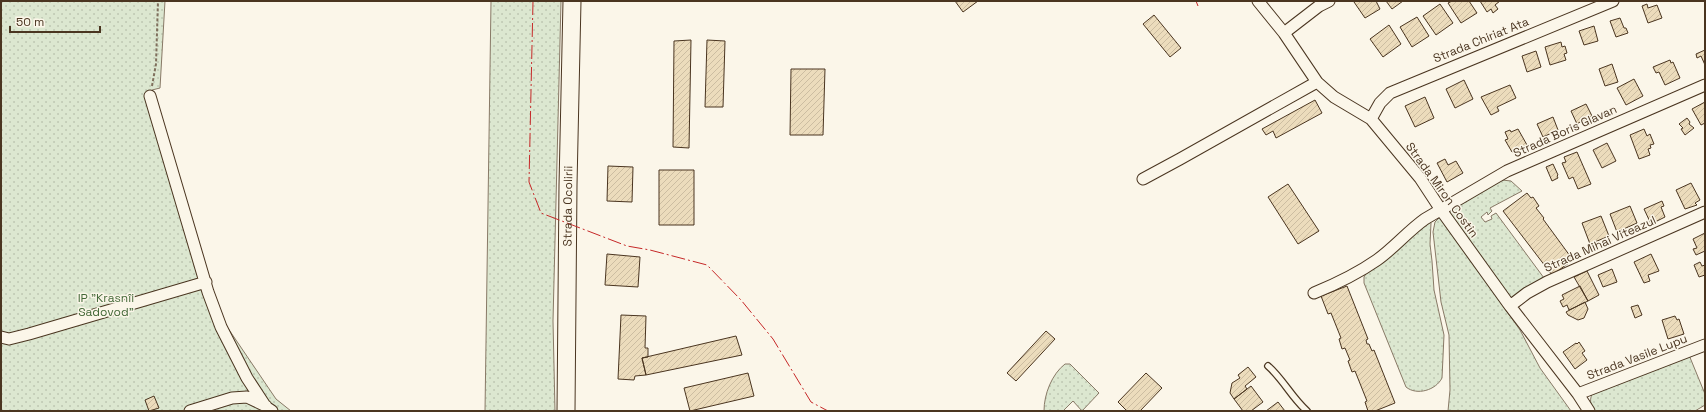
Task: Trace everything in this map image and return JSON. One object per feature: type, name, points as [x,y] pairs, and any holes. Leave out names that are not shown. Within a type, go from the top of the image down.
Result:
[{"type":"main road","name":"Strada Ocolirii","points":[[566,411],[568,185],[572,1]]},
{"type":"street","name":"Strada Miron Costin","points":[[1258,1],[1284,33],[1317,82],[1334,97],[1371,119],[1420,178],[1441,210],[1510,306],[1578,394],[1589,411]]},
{"type":"street","points":[[1284,33],[1319,6],[1329,1]]},
{"type":"street","name":"Strada Chiriat Ata","points":[[1371,119],[1380,103],[1390,93],[1613,1]]},
{"type":"street","points":[[1143,179],[1317,82]]},
{"type":"street","name":"Strada Boris Glavan","points":[[1314,293],[1347,279],[1379,259],[1414,226],[1523,164],[1705,85]]},
{"type":"street","points":[[150,96],[221,327],[247,378],[269,409]]},
{"type":"street","name":"Strada Mihai Viteazul","points":[[1510,306],[1527,293],[1548,282],[1705,212]]},
{"type":"street","points":[[1,337],[9,339],[29,334],[206,282]]},
{"type":"street","name":"Strada Vasile Lupu","points":[[1578,394],[1705,345]]},
{"type":"street","points":[[190,411],[232,398],[247,397],[269,409]]},
{"type":"lane","points":[[1268,366],[1297,402],[1307,411]]},
{"type":"path","points":[[150,96],[156,64],[158,1]]},
{"type":"green space","name":"IP \"Krasnîi Sadovod\"","points":[[1,1],[165,1],[160,88],[152,90],[219,315],[276,399],[291,411],[1,411]]},
{"type":"green space","points":[[491,1],[561,1],[553,321],[555,411],[485,411]]},
{"type":"green space","points":[[1502,180],[1511,181],[1522,191],[1490,208],[1492,211],[1488,215],[1487,212],[1481,217],[1485,222],[1492,219],[1491,216],[1496,213],[1544,278],[1511,298],[1449,214],[1449,209],[1451,207]]},
{"type":"green space","points":[[1440,217],[1520,330],[1540,368],[1571,411],[1448,411],[1450,390],[1449,335],[1441,302],[1433,232],[1435,222]]},
{"type":"green space","points":[[1429,221],[1431,223],[1430,244],[1434,290],[1444,335],[1442,378],[1435,386],[1431,388],[1415,391],[1406,387],[1364,283],[1364,277],[1368,270]]},
{"type":"green space","points":[[1689,355],[1705,394],[1705,405],[1695,411],[1595,411],[1592,407],[1592,394]]},
{"type":"green space","points":[[1065,364],[1070,364],[1099,393],[1082,411],[1073,401],[1063,411],[1044,411],[1047,391],[1056,373]]},
{"type":"building","points":[[955,1],[978,1],[963,12]]},
{"type":"building","points":[[1376,1],[1380,9],[1365,18],[1354,2]]},
{"type":"building","points":[[1386,1],[1403,1],[1392,9]]},
{"type":"building","points":[[1452,1],[1469,1],[1477,13],[1461,23],[1448,3]]},
{"type":"building","points":[[1480,1],[1500,1],[1495,5],[1498,9],[1493,13],[1491,9],[1487,12]]},
{"type":"building","points":[[1440,4],[1453,23],[1436,35],[1423,16]]},
{"type":"building","points":[[1647,4],[1648,8],[1657,5],[1662,18],[1648,23],[1642,6]]},
{"type":"building","points":[[1154,15],[1181,48],[1170,57],[1143,24]]},
{"type":"building","points":[[1417,17],[1429,36],[1412,47],[1400,27]]},
{"type":"building","points":[[1620,18],[1628,33],[1616,37],[1610,21]]},
{"type":"building","points":[[1389,25],[1401,44],[1383,57],[1370,39]]},
{"type":"building","points":[[1594,26],[1598,41],[1584,45],[1579,31]]},
{"type":"building","points":[[691,40],[689,148],[673,147],[674,41]]},
{"type":"building","points":[[707,40],[725,41],[723,107],[705,107]]},
{"type":"building","points":[[1561,42],[1562,47],[1565,46],[1567,53],[1564,54],[1566,60],[1550,65],[1545,47]]},
{"type":"building","points":[[1705,50],[1705,65],[1701,56],[1697,58],[1696,54]]},
{"type":"building","points":[[1536,51],[1541,67],[1527,72],[1522,56]]},
{"type":"building","points":[[1670,60],[1671,63],[1673,62],[1680,78],[1665,85],[1659,72],[1656,73],[1653,67]]},
{"type":"building","points":[[1612,64],[1618,82],[1605,86],[1599,69]]},
{"type":"building","points":[[791,69],[825,69],[823,135],[790,135]]},
{"type":"building","points":[[1634,79],[1643,96],[1626,105],[1617,88]]},
{"type":"building","points":[[1464,80],[1473,99],[1455,108],[1446,89]]},
{"type":"building","points":[[1510,85],[1516,98],[1497,107],[1499,111],[1491,115],[1481,97]]},
{"type":"building","points":[[1425,97],[1434,118],[1415,127],[1405,106]]},
{"type":"building","points":[[1315,100],[1322,113],[1276,138],[1273,131],[1266,135],[1262,129]]},
{"type":"building","points":[[1705,102],[1705,123],[1701,125],[1692,109]]},
{"type":"building","points":[[1586,104],[1592,116],[1587,118],[1589,121],[1585,123],[1583,120],[1577,124],[1571,111]]},
{"type":"building","points":[[1553,117],[1558,130],[1543,137],[1537,124]]},
{"type":"building","points":[[1687,118],[1690,122],[1689,124],[1694,128],[1685,135],[1681,129],[1683,128],[1679,124]]},
{"type":"building","points":[[1518,129],[1527,145],[1512,152],[1505,140],[1508,139],[1505,132],[1510,130],[1511,132]]},
{"type":"building","points":[[1644,129],[1647,136],[1650,134],[1654,144],[1650,145],[1651,148],[1648,149],[1650,155],[1639,159],[1630,135]]},
{"type":"building","points":[[1607,143],[1616,161],[1602,168],[1593,150]]},
{"type":"building","points":[[1577,152],[1591,184],[1578,189],[1573,177],[1569,179],[1562,163],[1566,162],[1564,157]]},
{"type":"building","points":[[1445,159],[1448,165],[1456,161],[1463,173],[1447,182],[1437,163]]},
{"type":"building","points":[[1553,164],[1558,178],[1552,181],[1546,167]]},
{"type":"building","points":[[608,166],[633,167],[632,202],[607,201]]},
{"type":"building","points":[[659,170],[694,170],[694,225],[659,225]]},
{"type":"building","points":[[1691,183],[1700,200],[1695,203],[1697,205],[1685,209],[1676,190]]},
{"type":"building","points":[[1288,184],[1319,231],[1298,244],[1268,197]]},
{"type":"building","points":[[1527,193],[1531,198],[1533,197],[1539,206],[1536,208],[1573,260],[1552,275],[1503,211]]},
{"type":"building","points":[[1662,201],[1664,206],[1661,207],[1665,217],[1651,224],[1644,209]]},
{"type":"building","points":[[1630,206],[1637,223],[1617,232],[1610,214]]},
{"type":"building","points":[[1601,216],[1609,236],[1590,244],[1582,223]]},
{"type":"building","points":[[1705,233],[1705,251],[1696,255],[1693,249],[1697,248],[1693,239]]},
{"type":"building","points":[[607,254],[640,257],[638,287],[605,285]]},
{"type":"building","points":[[1651,254],[1659,271],[1648,275],[1650,281],[1644,283],[1634,262]]},
{"type":"building","points":[[1700,262],[1702,266],[1705,265],[1705,275],[1699,277],[1694,265]]},
{"type":"building","points":[[1612,269],[1617,282],[1603,287],[1598,275]]},
{"type":"building","points":[[1587,271],[1599,295],[1588,301],[1574,277]]},
{"type":"building","points":[[1347,286],[1368,339],[1366,340],[1367,344],[1369,344],[1372,351],[1374,350],[1395,403],[1375,411],[1368,411],[1365,402],[1367,401],[1355,371],[1352,372],[1348,361],[1350,360],[1345,348],[1342,349],[1339,339],[1341,338],[1331,313],[1328,314],[1321,296]]},
{"type":"building","points":[[1580,286],[1588,301],[1569,310],[1567,305],[1563,307],[1560,301],[1564,299],[1562,295]]},
{"type":"building","points":[[1585,302],[1588,309],[1584,318],[1578,320],[1568,315],[1566,312]]},
{"type":"building","points":[[1638,305],[1642,315],[1635,318],[1631,307]]},
{"type":"building","points":[[621,315],[646,316],[645,348],[648,348],[648,357],[642,358],[646,375],[635,376],[634,380],[618,379]]},
{"type":"building","points":[[1675,316],[1677,320],[1679,319],[1684,334],[1668,339],[1662,320]]},
{"type":"building","points":[[1046,331],[1055,339],[1016,381],[1007,373]]},
{"type":"building","points":[[736,336],[742,355],[646,375],[642,358]]},
{"type":"building","points":[[1579,342],[1585,351],[1582,353],[1587,360],[1575,369],[1563,352]]},
{"type":"building","points":[[1248,367],[1256,377],[1245,386],[1247,389],[1234,399],[1230,393],[1232,383],[1240,378],[1238,375]]},
{"type":"building","points":[[748,373],[754,396],[690,411],[684,388]]},
{"type":"building","points":[[1146,373],[1162,388],[1140,411],[1127,411],[1118,402]]},
{"type":"building","points":[[1251,386],[1263,402],[1251,411],[1243,411],[1234,399]]},
{"type":"building","points":[[154,396],[159,408],[149,411],[145,400]]},
{"type":"building","points":[[1278,402],[1285,411],[1266,411]]},
{"type":"power","points":[[533,1],[529,182],[541,213],[627,246],[650,250],[707,265],[741,300],[773,339],[811,402],[828,411]]},
{"type":"power","points":[[1196,1],[1198,6]]}]
